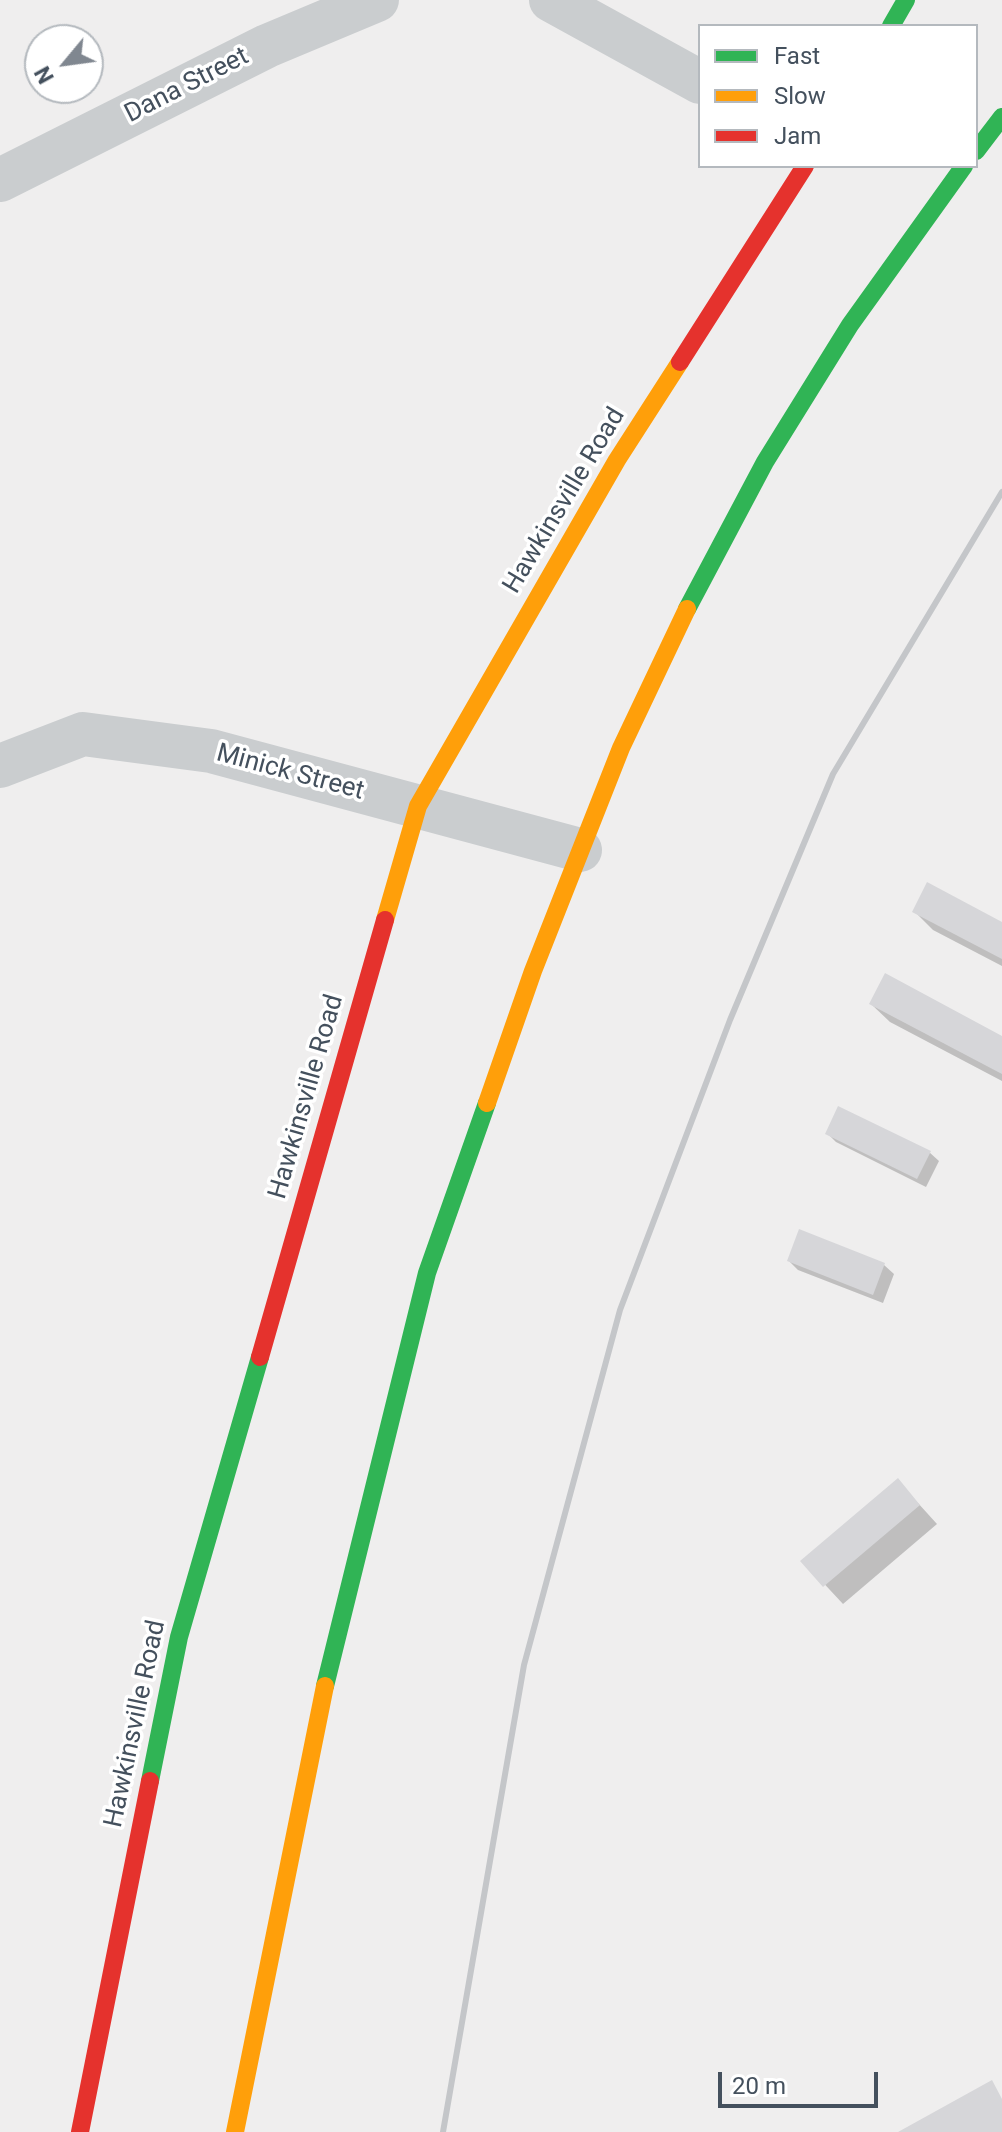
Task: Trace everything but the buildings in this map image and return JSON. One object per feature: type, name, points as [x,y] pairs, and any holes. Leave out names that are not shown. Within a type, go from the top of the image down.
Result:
[{"type":"main road","points":[[892,24],[906,0]]},
{"type":"main road","points":[[978,148],[1002,117]]},
{"type":"main road","name":"Hawkinsville Road","points":[[80,2132],[179,1637],[418,806],[617,460],[804,168]]},
{"type":"main road","points":[[235,2132],[328,1673],[427,1273],[533,971],[621,748],[683,616],[765,462],[850,325],[963,168]]},
{"type":"street","name":"Dana Street","points":[[0,180],[267,46],[377,0]]},
{"type":"street","points":[[551,0],[698,81]]},
{"type":"street","name":"Minick Street","points":[[0,766],[83,734],[211,751],[580,850]]},
{"type":"railway","points":[[443,2132],[524,1665],[620,1310],[730,1020],[833,774],[1002,492]]},
{"type":"traffic: fast","points":[[892,24],[906,0]]},
{"type":"traffic: fast","points":[[978,148],[1002,117]]},
{"type":"traffic: fast","points":[[687,609],[765,462],[850,325],[963,168]]},
{"type":"traffic: fast","points":[[325,1686],[427,1273],[487,1103]]},
{"type":"traffic: fast","points":[[150,1781],[179,1637],[260,1357]]},
{"type":"traffic: slow","points":[[385,920],[418,806],[617,460],[680,362]]},
{"type":"traffic: slow","points":[[487,1103],[533,971],[621,748],[687,609]]},
{"type":"traffic: slow","points":[[235,2132],[325,1686]]},
{"type":"traffic: jam","points":[[680,362],[804,168]]},
{"type":"traffic: jam","points":[[260,1357],[385,920]]},
{"type":"traffic: jam","points":[[80,2132],[150,1781]]}]
